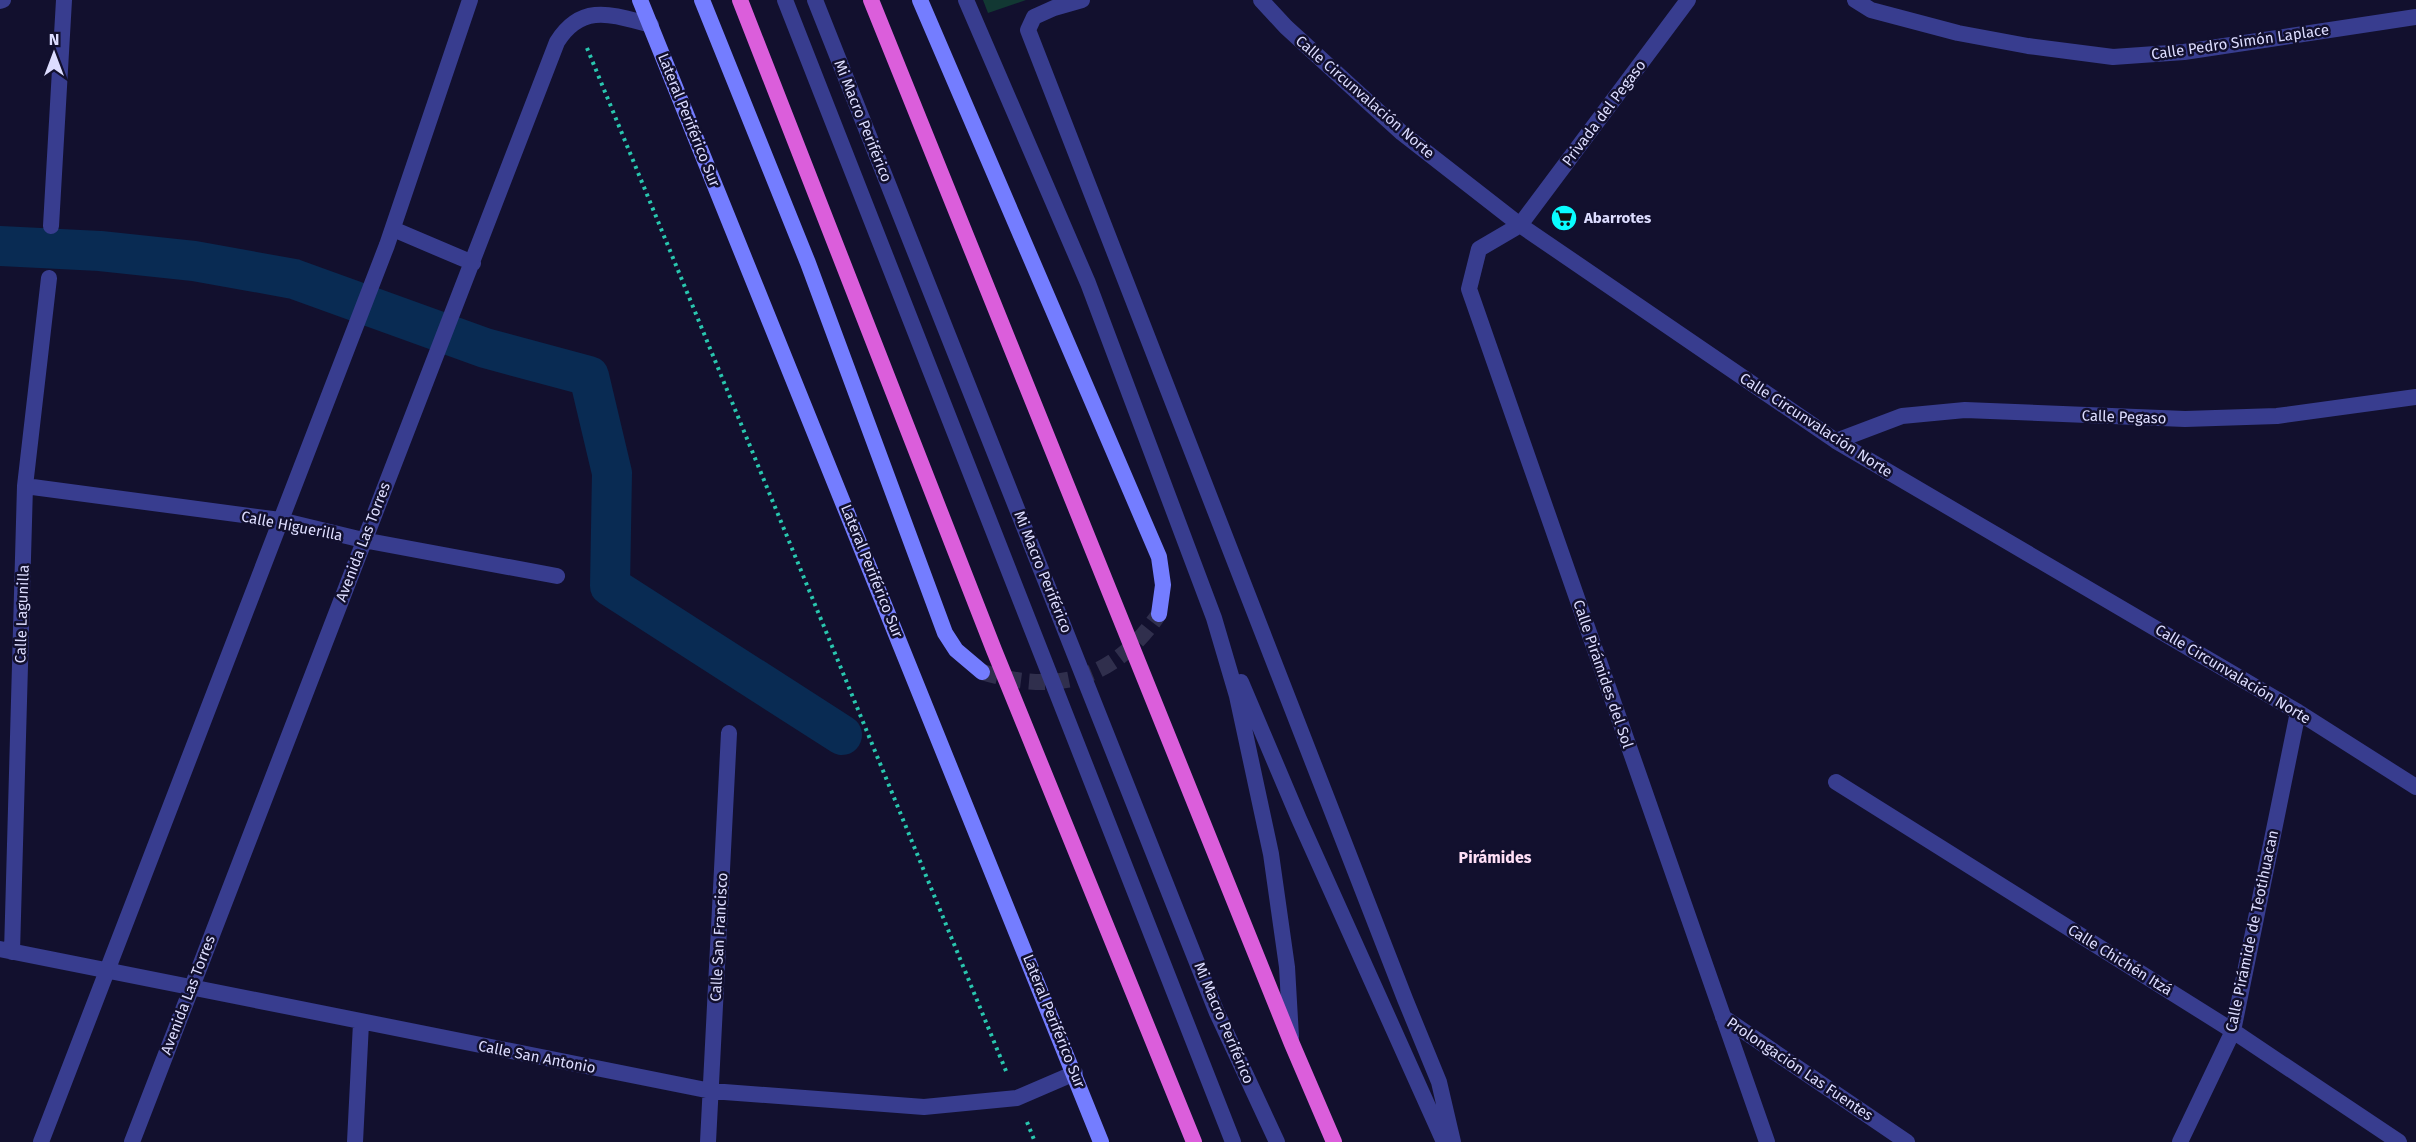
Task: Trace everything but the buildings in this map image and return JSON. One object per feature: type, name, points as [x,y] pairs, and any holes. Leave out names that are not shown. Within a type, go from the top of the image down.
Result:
[{"type":"highway","points":[[740,0],[994,650],[1194,1142]]},
{"type":"highway","points":[[871,0],[1292,1044],[1334,1142]]},
{"type":"main road","name":"Lateral Periférico Sur","points":[[640,0],[1101,1142]]},
{"type":"main road","points":[[702,0],[808,263],[945,633],[967,662],[982,672]]},
{"type":"main road","points":[[920,0],[1159,557],[1163,585],[1159,614]]},
{"type":"street","points":[[51,226],[64,0]]},
{"type":"street","points":[[41,1142],[390,237],[470,0]]},
{"type":"street","name":"Mi Macro Periférico","points":[[785,0],[1233,1142]]},
{"type":"street","name":"Mi Macro Periférico","points":[[815,0],[1213,1002],[1277,1142]]},
{"type":"street","points":[[966,0],[1088,283],[1214,618],[1299,819],[1444,1142]]},
{"type":"street","points":[[1082,0],[1054,8],[1034,17],[1028,30],[1400,988],[1439,1082],[1453,1142]]},
{"type":"street","name":"Calle Circunvalación Norte","points":[[1261,0],[1286,27],[1402,133],[1520,225],[1836,441],[2298,712],[2416,787]]},
{"type":"street","name":"Privada del Pegaso","points":[[1520,225],[1688,0]]},
{"type":"street","name":"Calle Pedro Simón Laplace","points":[[1855,0],[1872,10],[1958,33],[2028,46],[2113,57],[2184,52],[2416,17]]},
{"type":"street","points":[[576,21],[586,16],[599,14],[651,25]]},
{"type":"street","name":"Avenida Las Torres","points":[[132,1142],[557,42],[576,21]]},
{"type":"street","name":"Calle Pirámides del Sol","points":[[1520,225],[1479,249],[1469,289],[1767,1142]]},
{"type":"street","points":[[390,237],[470,268]]},
{"type":"street","name":"Calle Lagunilla","points":[[6,950],[25,486],[49,278]]},
{"type":"street","name":"Calle Pegaso","points":[[1836,441],[1902,416],[1965,410],[2185,419],[2277,416],[2416,397]]},
{"type":"street","name":"Calle Higuerilla","points":[[25,486],[280,520],[363,540],[557,576]]},
{"type":"street","points":[[1214,618],[1237,696],[1271,854],[1287,967],[1292,1044]]},
{"type":"street","name":"Calle Pirámide de Teotihuacan","points":[[2180,1142],[2233,1031],[2298,712]]},
{"type":"street","name":"Calle San Francisco","points":[[708,1142],[729,733]]},
{"type":"street","name":"Calle Chichén Itzá","points":[[1836,782],[2233,1031],[2400,1142]]},
{"type":"street","name":"Calle San Antonio","points":[[6,950],[361,1023],[711,1091],[924,1107],[1017,1098],[1075,1073]]},
{"type":"street","name":"Prolongación Las Fuentes","points":[[1723,1017],[1907,1142]]},
{"type":"street","points":[[355,1142],[361,1023]]},
{"type":"path","points":[[576,21],[1035,1142]]},
{"type":"green space","points":[[983,0],[1026,0],[988,13]]},
{"type":"waterway","points":[[0,246],[100,251],[194,261],[294,279],[485,348],[589,376],[612,473],[610,586],[842,735]]},
{"type":"tunnel","points":[[982,672],[1009,679],[1035,682],[1059,681],[1082,676],[1103,667],[1123,654],[1142,636],[1159,614]]},
{"type":"place","name":"Abarrotes","points":[[1564,218]]},
{"type":"district","name":"Pirámides","points":[[1495,857]]}]
